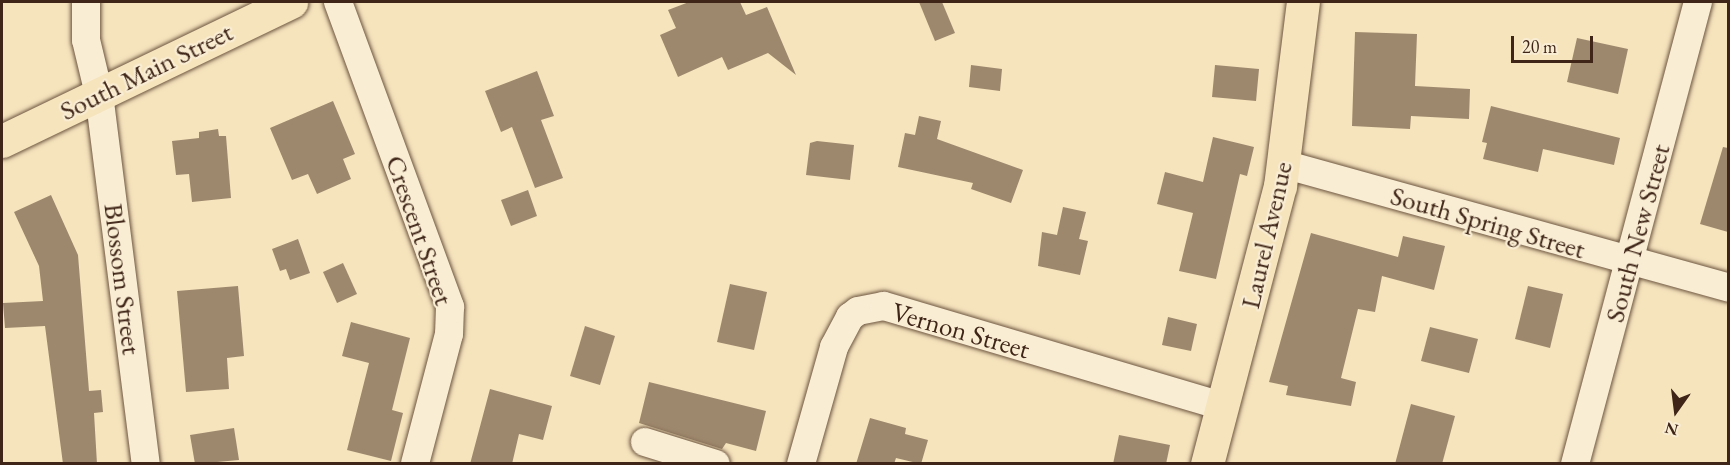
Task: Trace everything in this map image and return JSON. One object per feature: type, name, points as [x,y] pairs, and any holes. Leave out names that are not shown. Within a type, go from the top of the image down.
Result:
[{"type":"main road","name":"South Main Street","points":[[2,141],[291,2]]},
{"type":"main road","name":"Laurel Avenue","points":[[1207,464],[1283,164],[1303,2]]},
{"type":"street","name":"Blossom Street","points":[[86,2],[86,39],[99,94],[146,464]]},
{"type":"street","name":"Crescent Street","points":[[338,2],[450,307],[449,334],[415,464]]},
{"type":"street","name":"South New Street","points":[[1575,464],[1698,2]]},
{"type":"street","name":"South Spring Street","points":[[1283,164],[1630,263],[1728,287]]},
{"type":"street","name":"Vernon Street","points":[[801,464],[834,347],[844,327],[856,311],[884,306],[1222,406]]},
{"type":"street","points":[[645,442],[716,464]]},
{"type":"building","points":[[689,2],[740,2],[746,15],[767,7],[796,75],[768,53],[728,70],[722,57],[678,77],[660,35],[676,28],[668,10]]},
{"type":"building","points":[[919,2],[942,2],[955,33],[935,41]]},
{"type":"building","points":[[1355,32],[1417,34],[1415,86],[1470,89],[1469,119],[1411,116],[1410,129],[1352,126]]},
{"type":"building","points":[[1577,38],[1628,49],[1618,94],[1567,82]]},
{"type":"building","points":[[971,65],[1002,69],[1000,91],[969,87]]},
{"type":"building","points":[[1215,65],[1259,69],[1256,101],[1212,97]]},
{"type":"building","points":[[537,71],[554,116],[541,120],[563,178],[535,188],[512,127],[501,132],[485,91]]},
{"type":"building","points":[[333,101],[355,154],[343,159],[351,179],[317,194],[308,174],[292,180],[270,128]]},
{"type":"building","points":[[1491,106],[1620,138],[1614,165],[1543,149],[1538,172],[1483,159],[1487,143],[1482,142]]},
{"type":"building","points":[[919,116],[941,121],[937,139],[1023,170],[1011,203],[971,189],[973,183],[898,167],[905,133],[915,135]]},
{"type":"building","points":[[218,129],[219,136],[226,136],[231,198],[192,202],[189,174],[176,175],[172,141],[199,138],[199,132]]},
{"type":"building","points":[[1213,137],[1254,147],[1247,176],[1240,174],[1216,279],[1179,271],[1193,213],[1157,204],[1165,172],[1203,182]]},
{"type":"building","points":[[817,141],[854,145],[850,180],[806,175],[810,143]]},
{"type":"building","points":[[1723,147],[1728,148],[1728,232],[1700,224]]},
{"type":"building","points":[[528,190],[537,216],[511,226],[501,200]]},
{"type":"building","points":[[51,195],[78,255],[89,391],[101,390],[103,412],[94,413],[97,464],[63,464],[45,326],[5,328],[3,303],[43,301],[39,266],[14,212]]},
{"type":"building","points":[[1063,207],[1086,212],[1079,239],[1088,241],[1080,275],[1038,266],[1042,232],[1057,235]]},
{"type":"building","points":[[1311,233],[1398,257],[1403,236],[1445,246],[1434,290],[1382,276],[1375,312],[1358,309],[1341,378],[1356,382],[1351,406],[1286,395],[1288,386],[1269,382]]},
{"type":"building","points":[[298,239],[310,273],[290,280],[286,269],[280,271],[272,249]]},
{"type":"building","points":[[343,263],[357,294],[337,303],[323,272]]},
{"type":"building","points":[[730,284],[767,292],[754,350],[717,342]]},
{"type":"building","points":[[238,286],[244,356],[227,358],[229,389],[186,392],[177,291]]},
{"type":"building","points":[[1528,286],[1563,294],[1550,348],[1515,339]]},
{"type":"building","points":[[1168,317],[1197,324],[1191,351],[1162,345]]},
{"type":"building","points":[[351,322],[410,338],[392,410],[403,413],[391,461],[347,450],[369,363],[342,356]]},
{"type":"building","points":[[585,326],[615,336],[600,385],[570,376]]},
{"type":"building","points":[[1430,327],[1478,339],[1469,373],[1421,361]]},
{"type":"building","points":[[649,382],[766,411],[756,451],[726,443],[722,449],[639,423]]},
{"type":"building","points":[[490,389],[552,406],[543,440],[519,434],[512,464],[470,464]]},
{"type":"building","points":[[1411,404],[1455,416],[1442,464],[1395,464]]},
{"type":"building","points":[[870,418],[906,428],[905,434],[928,440],[921,464],[896,458],[894,464],[856,464]]},
{"type":"building","points":[[234,428],[239,460],[195,464],[190,435]]},
{"type":"building","points":[[1119,435],[1170,445],[1166,464],[1113,464]]}]
